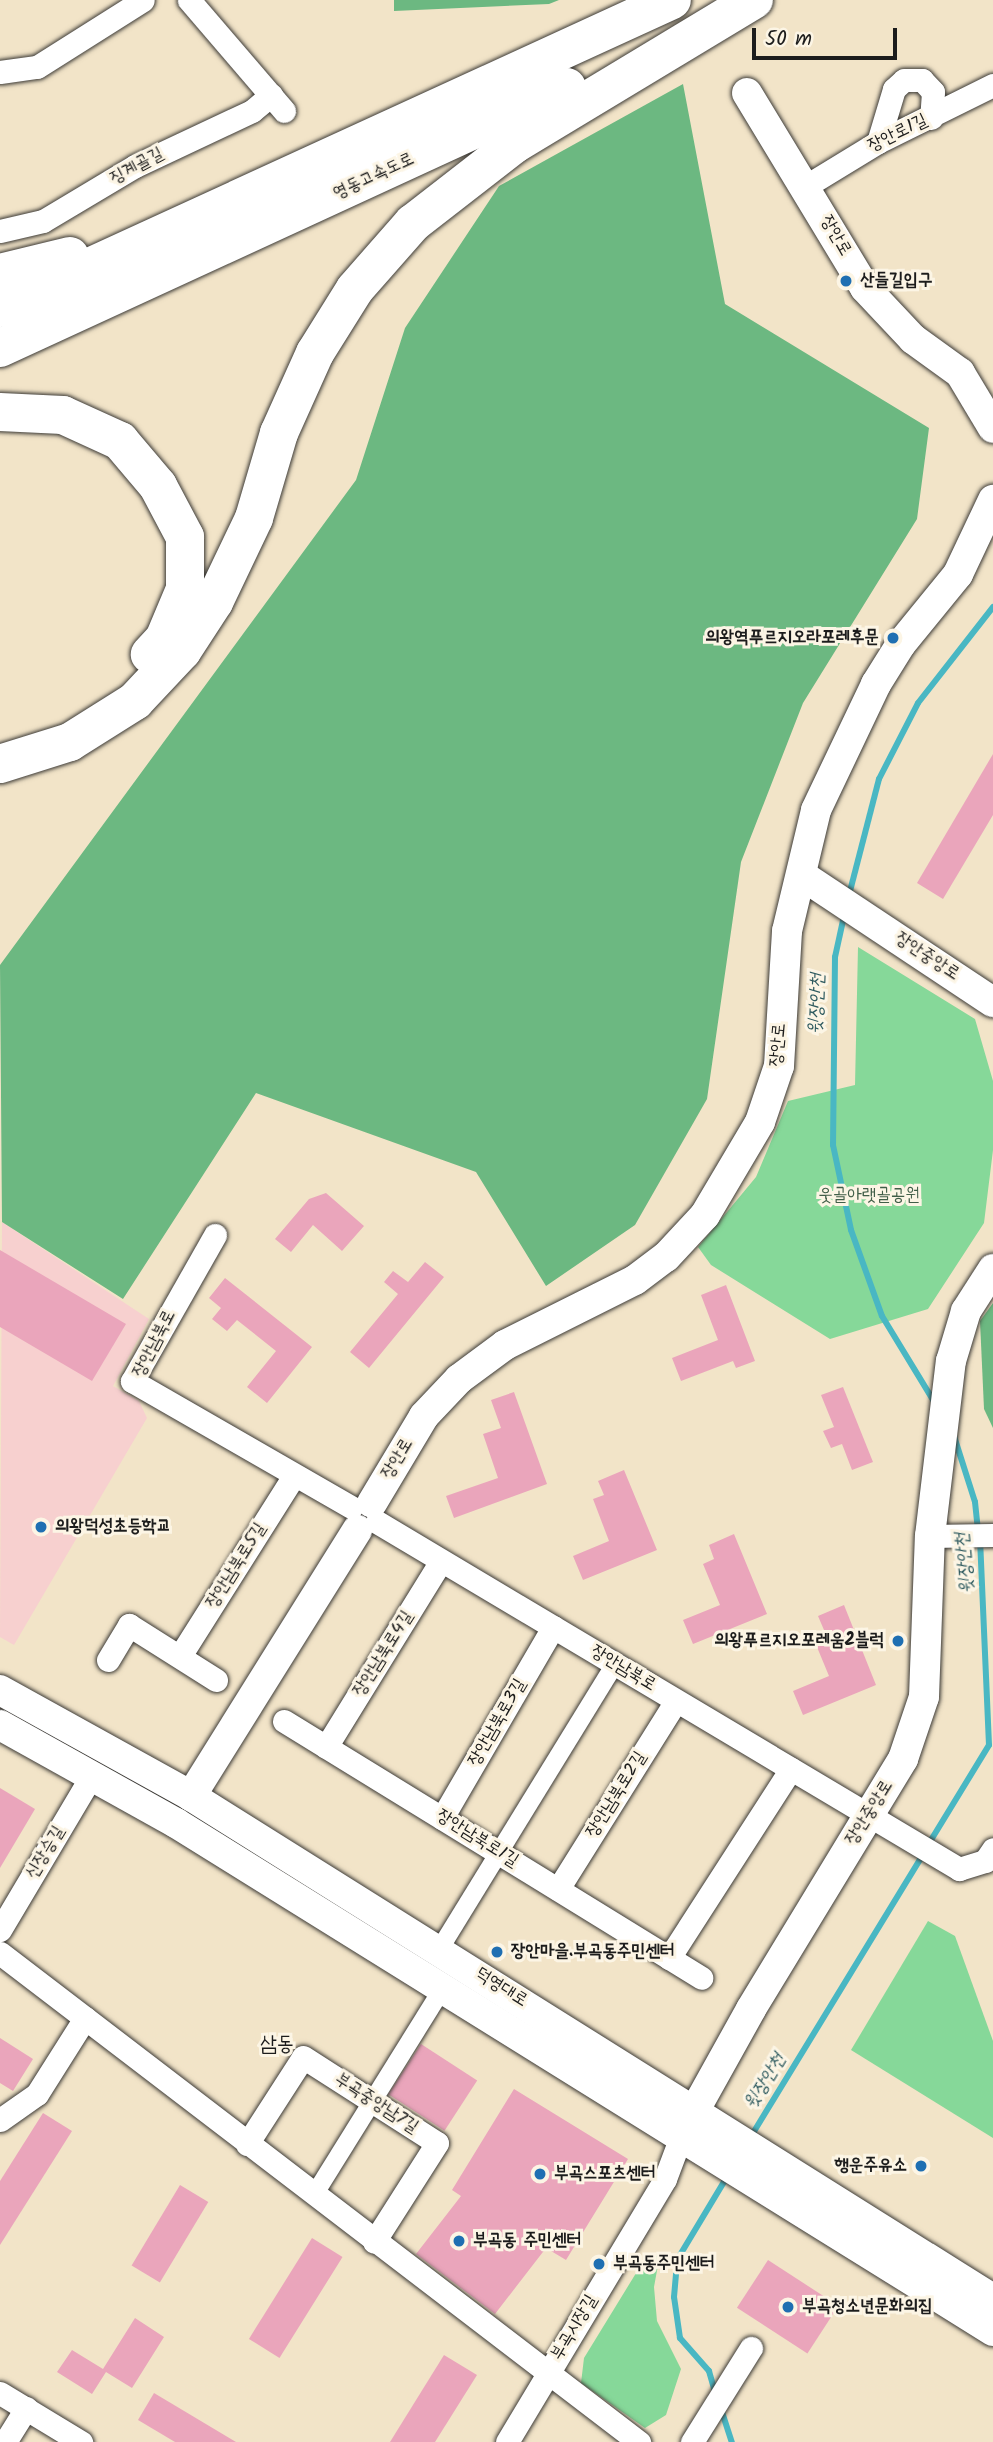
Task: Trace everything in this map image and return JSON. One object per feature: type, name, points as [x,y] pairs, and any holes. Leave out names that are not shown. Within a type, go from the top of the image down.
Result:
[{"type":"highway","name":"영동고속도로","points":[[0,308],[204,218],[672,0]]},
{"type":"highway","name":"영동고속도로","points":[[0,348],[509,115],[746,0]]},
{"type":"highway","points":[[0,764],[70,742],[135,701],[182,651],[214,603],[254,518],[279,433],[315,353],[355,289],[413,223],[515,144],[754,0]]},
{"type":"highway","points":[[0,273],[204,218]]},
{"type":"highway","points":[[0,412],[63,415],[120,441],[158,486],[185,537],[185,589],[164,639],[120,689],[61,724],[0,747]]},
{"type":"street","points":[[0,72],[37,67],[143,0]]},
{"type":"street","name":"징계골길","points":[[0,231],[43,221],[135,166],[252,111],[278,103],[189,0]]},
{"type":"street","points":[[878,142],[894,89],[904,80],[922,80],[933,92],[931,118]]},
{"type":"street","name":"장안로1길","points":[[806,186],[878,142],[993,85]]},
{"type":"street","name":"장안로","points":[[747,93],[806,186],[865,288],[913,339],[960,373],[993,428]]},
{"type":"street","name":"장안로","points":[[191,1797],[424,1416],[459,1379],[505,1345],[635,1280],[666,1257],[705,1215],[760,1122],[779,1066],[787,932],[813,882],[816,810],[840,752],[901,644],[958,575],[993,500]]},
{"type":"street","name":"장안중앙로","points":[[813,882],[993,1002]]},
{"type":"street","name":"장안남북로","points":[[215,1235],[132,1381],[441,1560],[933,1855],[959,1869],[985,1861],[993,1849]]},
{"type":"street","name":"장안중앙로","points":[[690,2145],[704,2117],[880,1823],[903,1759],[924,1697],[945,1535],[938,1449],[951,1362],[966,1311],[993,1269]]},
{"type":"street","name":"장안남북로5길","points":[[180,1656],[294,1476]]},
{"type":"street","points":[[945,1535],[993,1535]]},
{"type":"street","name":"장안남북로4길","points":[[326,1746],[441,1560]]},
{"type":"street","points":[[108,1660],[129,1625],[216,1680]]},
{"type":"street","name":"장안남북로3길","points":[[442,1818],[553,1627]]},
{"type":"street","points":[[439,1950],[501,1854],[615,1664]]},
{"type":"street","name":"덕영대로","points":[[0,1689],[191,1797],[704,2117],[750,2165],[993,2331]]},
{"type":"street","name":"장안남북로2길","points":[[558,1889],[676,1700]]},
{"type":"street","name":"장안남북로1길","points":[[284,1721],[701,1978]]},
{"type":"street","name":"덕영대로","points":[[0,1725],[92,1775],[443,1988],[690,2145],[750,2165],[993,2299]]},
{"type":"street","points":[[669,1958],[791,1769]]},
{"type":"street","name":"신장승길","points":[[0,1930],[92,1775]]},
{"type":"street","points":[[0,1953],[547,2375],[639,2442]]},
{"type":"street","points":[[314,2195],[443,1988]]},
{"type":"street","points":[[0,2120],[37,2094],[85,2018]]},
{"type":"street","name":"부곡중앙남7길","points":[[247,2144],[303,2057],[437,2143],[374,2242]]},
{"type":"street","name":"부곡시장길","points":[[507,2442],[665,2179],[690,2145]]},
{"type":"street","points":[[692,2442],[751,2348]]},
{"type":"street","points":[[0,2393],[81,2442]]},
{"type":"street","points":[[5,2442],[26,2408]]},
{"type":"shaded area","name":"의왕덕성초등학교","points":[[2,1222],[149,1319],[113,1386],[139,1401],[147,1418],[14,1645],[0,1637]]},
{"type":"green space","points":[[394,0],[559,0],[549,4],[394,11]]},
{"type":"green space","points":[[683,84],[725,304],[929,428],[917,519],[803,703],[741,862],[707,1099],[635,1225],[546,1286],[476,1172],[256,1093],[123,1299],[2,1222],[0,965],[356,480],[405,328],[499,186]]},
{"type":"green space","name":"웃골아랫골공원","points":[[858,947],[975,1019],[993,1081],[993,1150],[984,1223],[928,1309],[830,1339],[711,1265],[698,1247],[756,1177],[788,1101],[855,1085]]},
{"type":"green space","points":[[993,1303],[993,1428],[984,1409],[980,1321]]},
{"type":"green space","points":[[928,1921],[955,1936],[993,2041],[993,2138],[851,2050]]},
{"type":"green space","points":[[660,2254],[654,2287],[657,2321],[681,2369],[666,2415],[645,2428],[581,2383],[584,2358],[641,2265]]},
{"type":"building","points":[[993,754],[993,815],[943,899],[917,883]]},
{"type":"building","points":[[326,1193],[364,1226],[342,1251],[313,1225],[291,1252],[275,1239],[309,1199]]},
{"type":"building","points":[[0,1250],[126,1324],[92,1381],[0,1327]]},
{"type":"building","points":[[425,1262],[444,1277],[369,1368],[350,1352],[398,1294],[384,1282],[393,1271],[408,1282]]},
{"type":"building","points":[[225,1278],[312,1347],[267,1403],[247,1387],[276,1351],[237,1320],[227,1331],[212,1319],[221,1308],[209,1298]]},
{"type":"building","points":[[726,1285],[755,1361],[736,1368],[733,1361],[681,1381],[672,1358],[718,1340],[701,1295]]},
{"type":"building","points":[[843,1387],[873,1462],[852,1470],[842,1444],[831,1448],[823,1431],[834,1427],[821,1395]]},
{"type":"building","points":[[514,1392],[547,1484],[454,1518],[446,1496],[498,1478],[483,1434],[501,1428],[491,1400]]},
{"type":"building","points":[[624,1470],[657,1550],[583,1580],[573,1556],[609,1541],[593,1499],[604,1495],[598,1481]]},
{"type":"building","points":[[734,1534],[767,1614],[693,1644],[683,1620],[720,1605],[703,1564],[714,1559],[709,1545]]},
{"type":"building","points":[[844,1605],[876,1685],[803,1715],[793,1691],[829,1676],[812,1635],[824,1630],[818,1616]]},
{"type":"building","points":[[0,1788],[35,1809],[0,1868]]},
{"type":"building","points":[[0,2038],[33,2059],[13,2091],[0,2083]]},
{"type":"building","points":[[421,2044],[477,2080],[445,2131],[388,2094]]},
{"type":"building","name":"부곡스포츠센터","points":[[514,2089],[628,2159],[566,2260],[546,2248],[495,2314],[416,2254],[461,2196],[452,2190]]},
{"type":"building","points":[[43,2113],[72,2131],[0,2245],[0,2181]]},
{"type":"building","points":[[180,2185],[208,2202],[160,2283],[132,2266]]},
{"type":"building","points":[[312,2238],[343,2257],[279,2358],[249,2339]]},
{"type":"building","name":"부곡청소년문화의집","points":[[768,2260],[838,2306],[807,2354],[737,2308]]},
{"type":"building","points":[[135,2318],[164,2337],[132,2388],[106,2372],[92,2394],[57,2372],[72,2350],[103,2369]]},
{"type":"building","points":[[444,2355],[477,2375],[435,2442],[390,2442]]},
{"type":"building","points":[[154,2393],[236,2442],[175,2442],[138,2420]]},
{"type":"waterway","name":"윗장안천","points":[[849,895],[879,779],[918,703],[993,607]]},
{"type":"waterway","name":"윗장안천","points":[[844,916],[835,957],[833,1145],[851,1230],[882,1316],[935,1403]]},
{"type":"waterway","name":"윗장안천","points":[[953,1433],[975,1502],[978,1530]]},
{"type":"waterway","name":"윗장안천","points":[[928,1845],[989,1745],[980,1541]]},
{"type":"waterway","name":"윗장안천","points":[[750,2138],[923,1855]]},
{"type":"waterway","name":"윗장안천","points":[[715,2392],[709,2371],[680,2338],[674,2297],[677,2260],[728,2175]]},
{"type":"waterway","name":"윗장안천","points":[[721,2409],[732,2442]]},
{"type":"place","name":"산들길입구","points":[[846,281]]},
{"type":"place","name":"의왕역푸르지오라포레후문","points":[[893,638]]},
{"type":"place","name":"의왕덕성초등학교","points":[[41,1527]]},
{"type":"place","name":"의왕푸르지오포레움2블럭","points":[[898,1641]]},
{"type":"place","name":"장안마을.부곡동주민센터","points":[[497,1952]]},
{"type":"place","name":"행운주유소","points":[[921,2166]]},
{"type":"place","name":"부곡스포츠센터","points":[[540,2174]]},
{"type":"place","name":"부곡동 주민센터","points":[[459,2241]]},
{"type":"place","name":"부곡동주민센터","points":[[599,2264]]},
{"type":"place","name":"부곡청소년문화의집","points":[[788,2307]]},
{"type":"district","name":"삼동","points":[[277,2045]]}]
